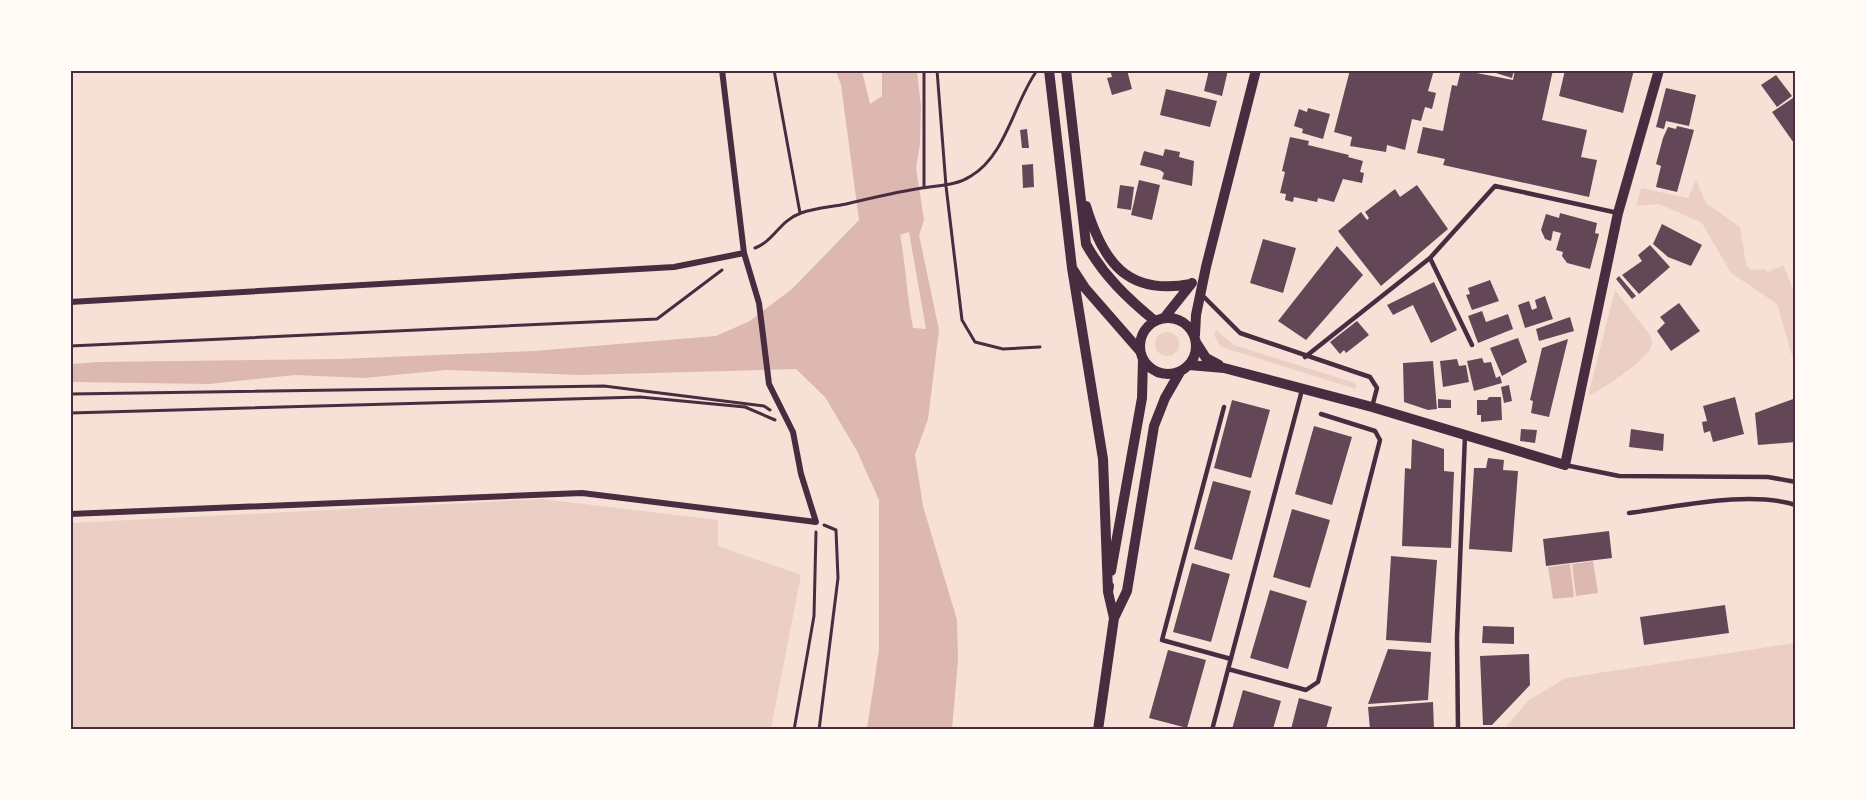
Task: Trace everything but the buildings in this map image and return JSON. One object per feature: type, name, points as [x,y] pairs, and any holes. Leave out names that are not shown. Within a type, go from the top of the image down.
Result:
[{"type":"street","points":[[70,514],[582,493],[816,522],[790,426],[769,384],[759,303],[744,253],[722,70]]},
{"type":"street","points":[[1049,70],[1072,268],[1103,459],[1108,592],[1114,618]]},
{"type":"street","points":[[1066,70],[1086,244],[1098,267],[1119,290],[1159,319],[1181,321],[1196,339],[1206,358],[1224,368],[1372,407],[1565,465],[1618,213],[1659,70]]},
{"type":"street","points":[[1098,729],[1114,618],[1126,591],[1154,426],[1165,398],[1185,369],[1196,339],[1206,267],[1257,70]]},
{"type":"street","points":[[1079,184],[1093,229],[1107,256],[1126,276],[1147,285],[1168,289],[1191,284]]},
{"type":"street","points":[[70,302],[674,267],[744,253]]},
{"type":"street","points":[[1108,592],[1142,398],[1142,333],[1159,319],[1206,267]]},
{"type":"street","points":[[1072,268],[1085,288],[1156,372],[1172,374],[1185,369],[1224,368]]},
{"type":"lane","points":[[1305,357],[1430,258],[1495,186],[1618,213]]},
{"type":"lane","points":[[1430,258],[1472,345]]},
{"type":"lane","points":[[1201,293],[1240,333],[1305,357],[1370,377],[1377,388],[1372,407]]},
{"type":"lane","points":[[1212,729],[1303,389]]},
{"type":"lane","points":[[1224,407],[1162,640],[1231,659]]},
{"type":"lane","points":[[1228,669],[1306,690],[1318,682],[1380,440],[1375,431],[1320,414]]},
{"type":"lane","points":[[1458,729],[1457,637],[1465,435]]},
{"type":"lane","points":[[1565,465],[1619,476],[1768,477],[1796,482]]},
{"type":"lane","points":[[1629,513],[1746,500],[1780,501],[1796,505]]},
{"type":"path","points":[[774,70],[800,213]]},
{"type":"path","points":[[924,70],[924,187]]},
{"type":"path","points":[[937,70],[946,186],[962,320],[975,342],[1003,349],[1041,346]]},
{"type":"path","points":[[70,346],[657,320],[744,253],[769,243],[779,226],[800,213],[924,187],[946,186],[972,176],[994,153],[1010,126],[1027,85],[1037,70]]},
{"type":"path","points":[[70,394],[604,386],[764,406],[790,426]]},
{"type":"path","points":[[70,413],[640,397],[746,407],[790,426]]},
{"type":"path","points":[[794,729],[814,616],[816,522],[836,530],[838,578],[819,729]]},
{"type":"shaded area","points":[[836,71],[862,71],[870,104],[882,96],[882,71],[917,71],[921,106],[920,144],[916,168],[924,220],[919,235],[939,330],[928,419],[915,455],[923,506],[957,620],[958,660],[952,729],[867,729],[879,650],[879,500],[857,451],[825,397],[796,369],[581,375],[446,370],[364,378],[295,375],[209,384],[71,382],[71,364],[99,362],[339,359],[533,351],[716,336],[750,321],[792,289],[859,220],[841,85]],"holes":[[[909,232],[926,329],[913,328],[900,235]]]},
{"type":"shaded area","points":[[1696,180],[1706,203],[1740,227],[1746,264],[1750,270],[1764,269],[1768,272],[1783,265],[1795,293],[1795,366],[1777,304],[1731,273],[1702,223],[1659,204],[1636,206],[1641,188],[1688,198]]},
{"type":"shaded area","points":[[1615,290],[1650,335],[1652,345],[1646,355],[1631,368],[1588,396]]},
{"type":"shaded area","points":[[1216,330],[1234,345],[1355,383],[1356,389],[1221,347],[1214,335]]},
{"type":"shaded area","points":[[1167,332],[1176,335],[1179,344],[1176,353],[1167,356],[1158,353],[1155,344],[1158,335]]},
{"type":"shaded area","points":[[542,499],[718,520],[718,546],[801,575],[771,729],[71,729],[71,523]]},
{"type":"shaded area","points":[[1593,561],[1598,593],[1576,596],[1572,564]]},
{"type":"shaded area","points":[[1570,564],[1574,597],[1553,599],[1548,567]]},
{"type":"shaded area","points":[[1795,643],[1795,729],[1504,729],[1529,700],[1566,678]]}]
